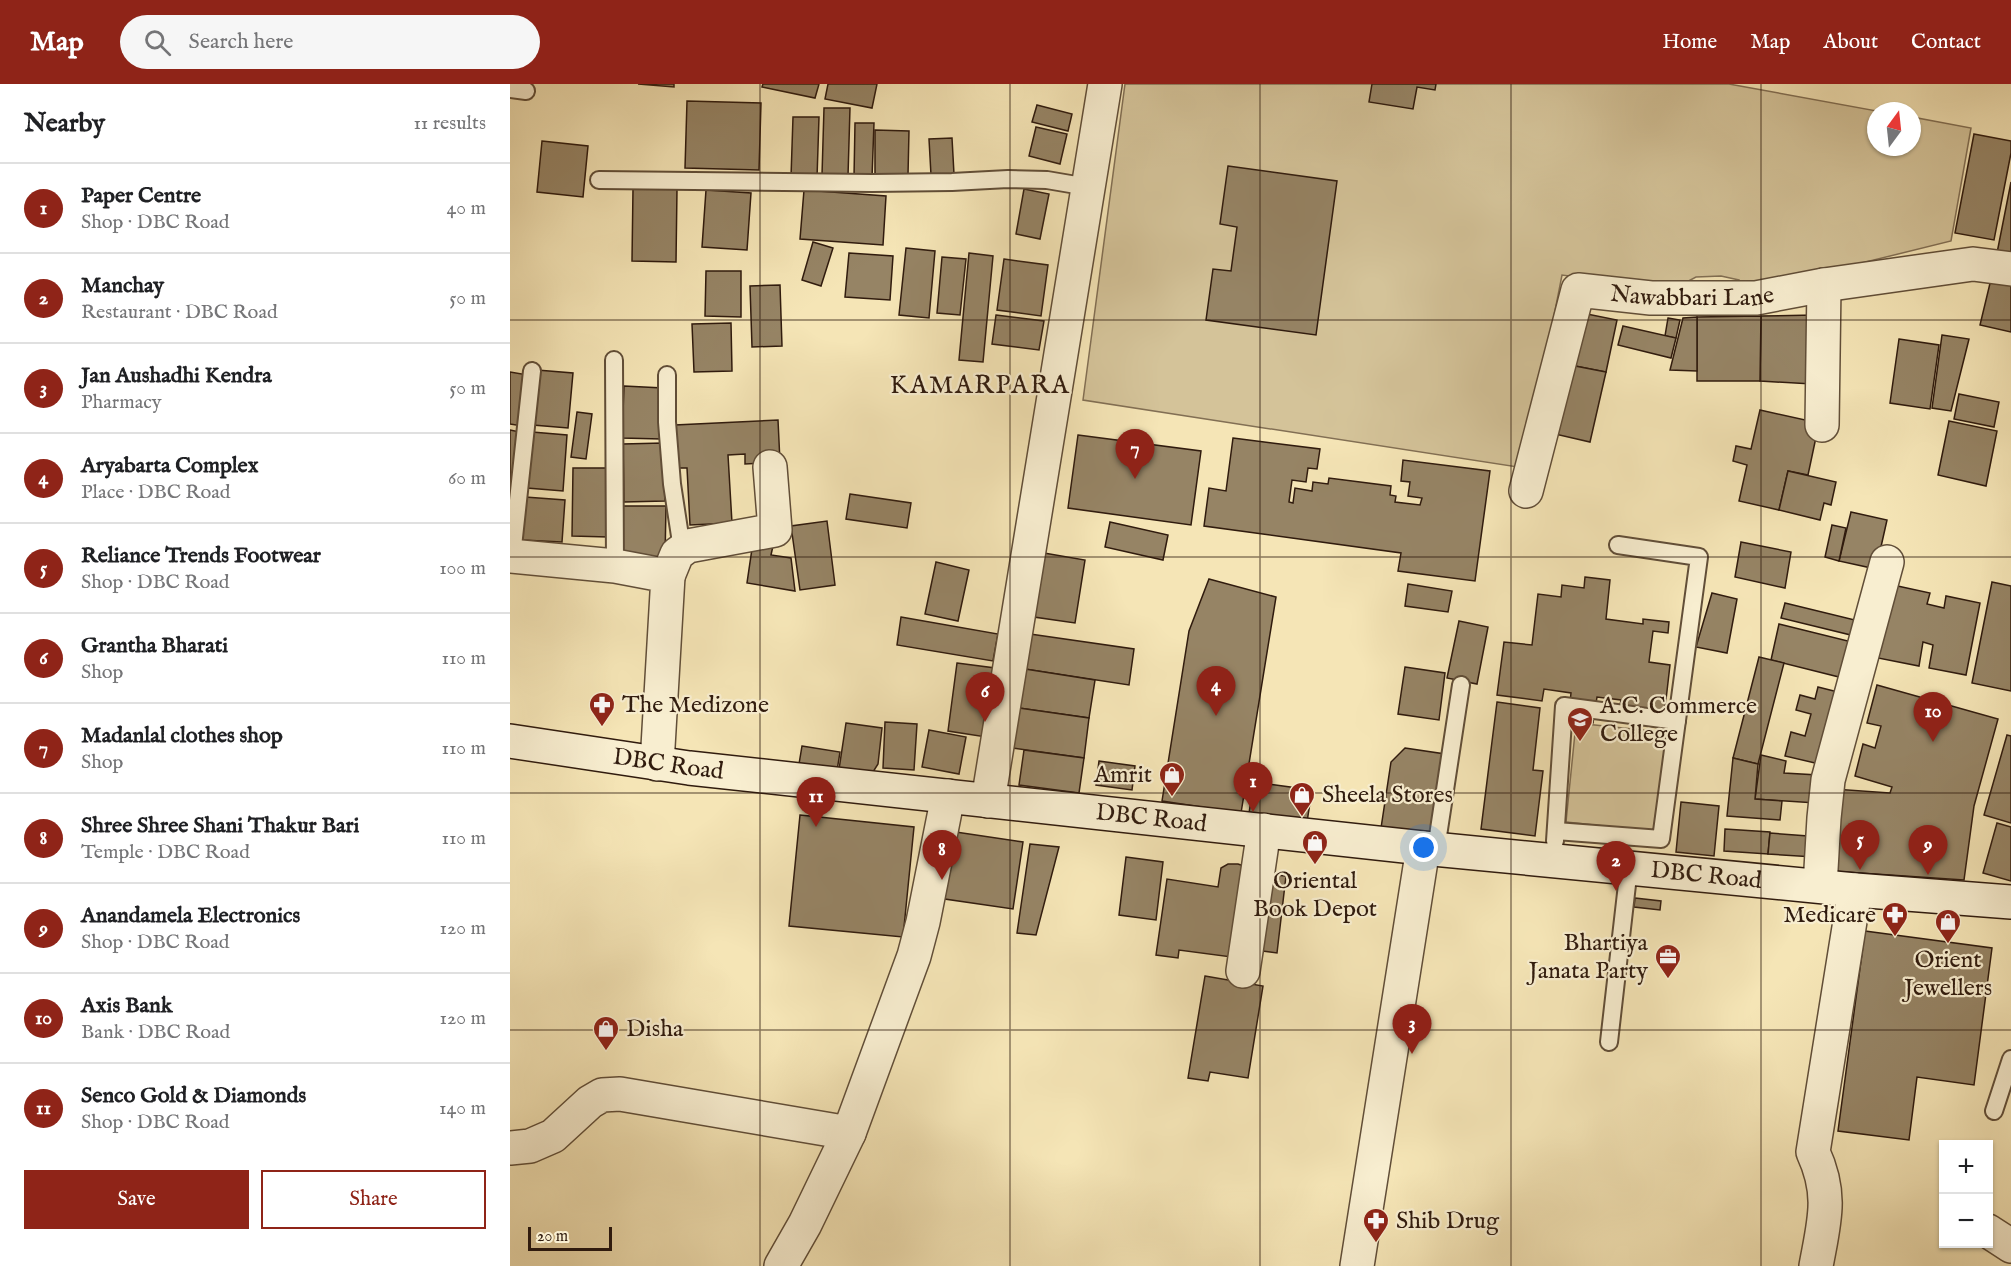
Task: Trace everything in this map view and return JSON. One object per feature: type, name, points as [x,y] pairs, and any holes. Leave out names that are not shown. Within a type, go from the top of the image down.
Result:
[{"type":"street","points":[[988,801],[1105,84]]},
{"type":"street","name":"Nawabbari Lane","points":[[1526,491],[1578,290],[1651,298],[1756,298],[1824,285],[1973,264],[2011,269]]},
{"type":"street","points":[[1822,425],[1824,285]]},
{"type":"street","points":[[511,556],[615,566],[675,563],[698,543],[776,530],[770,468]]},
{"type":"street","points":[[1820,886],[1828,780],[1887,562]]},
{"type":"street","points":[[657,764],[675,563]]},
{"type":"street","name":"DBC Road","points":[[510,741],[657,764],[1430,849],[1555,845],[1629,867],[1855,890],[2011,902]]},
{"type":"street","points":[[781,1266],[805,1224],[849,1133],[914,956],[948,796]]},
{"type":"street","points":[[1243,971],[1264,830]]},
{"type":"street","points":[[1357,1266],[1430,849]]},
{"type":"street","points":[[1816,1266],[1826,1208],[1826,1192],[1813,1152],[1855,890]]},
{"type":"street","points":[[510,1148],[530,1146],[553,1136],[590,1102],[602,1095],[620,1094],[849,1133]]},
{"type":"street","points":[[1993,1234],[2011,1246]]},
{"type":"lane","points":[[599,180],[872,183],[1008,179],[1047,180],[1088,187]]},
{"type":"lane","points":[[614,360],[615,566]]},
{"type":"lane","points":[[511,556],[532,371]]},
{"type":"lane","points":[[667,375],[667,422],[675,563]]},
{"type":"lane","points":[[1618,545],[1699,557],[1677,721],[1661,839],[1555,845],[1563,706],[1677,721]]},
{"type":"lane","points":[[1430,849],[1461,685]]},
{"type":"lane","points":[[1609,1042],[1629,867]]},
{"type":"lane","points":[[1994,1111],[2011,1059]]},
{"type":"shaded area","points":[[1125,84],[1729,84],[1867,109],[1867,156],[1921,156],[1921,119],[1971,128],[1951,241],[1752,290],[1739,280],[1721,276],[1696,277],[1679,286],[1562,275],[1524,468],[1083,400]]},
{"type":"shaded area","points":[[1576,723],[1670,733],[1660,832],[1566,822]]},
{"type":"building","points":[[638,84],[674,84],[674,87]]},
{"type":"building","points":[[763,84],[819,84],[815,98],[762,87]]},
{"type":"building","points":[[828,84],[877,84],[872,108],[825,99]]},
{"type":"building","points":[[1372,84],[1436,84],[1435,90],[1417,87],[1413,109],[1369,102]]},
{"type":"building","points":[[687,101],[761,103],[759,170],[685,168]]},
{"type":"building","points":[[1037,105],[1072,114],[1068,131],[1032,122]]},
{"type":"building","points":[[824,108],[850,108],[848,176],[822,175]]},
{"type":"building","points":[[793,117],[819,117],[817,178],[791,177]]},
{"type":"building","points":[[855,123],[874,123],[872,178],[854,177]]},
{"type":"building","points":[[1036,127],[1067,134],[1060,164],[1029,156]]},
{"type":"building","points":[[875,130],[909,131],[908,175],[875,174]]},
{"type":"building","points":[[1974,134],[2011,141],[2011,153],[1994,240],[1955,233]]},
{"type":"building","points":[[952,138],[954,174],[931,175],[929,139]]},
{"type":"building","points":[[542,141],[588,146],[583,197],[537,192]]},
{"type":"building","points":[[1228,166],[1337,181],[1316,335],[1206,320],[1213,269],[1231,271],[1237,227],[1220,224]]},
{"type":"building","points":[[2011,182],[2011,256],[1997,253]]},
{"type":"building","points":[[633,189],[677,189],[676,262],[632,261]]},
{"type":"building","points":[[1024,189],[1049,194],[1040,239],[1016,234]]},
{"type":"building","points":[[706,190],[751,193],[747,250],[702,247]]},
{"type":"building","points":[[804,190],[886,196],[883,245],[800,239]]},
{"type":"building","points":[[813,242],[833,248],[821,286],[802,280]]},
{"type":"building","points":[[906,248],[935,251],[929,318],[899,315]]},
{"type":"building","points":[[849,253],[893,256],[890,300],[845,297]]},
{"type":"building","points":[[969,253],[993,256],[983,362],[959,360]]},
{"type":"building","points":[[942,257],[966,259],[960,315],[937,313]]},
{"type":"building","points":[[1004,259],[1048,265],[1041,316],[997,310]]},
{"type":"building","points":[[706,271],[741,271],[741,317],[705,316]]},
{"type":"building","points":[[1992,275],[2011,280],[2011,332],[1980,325]]},
{"type":"building","points":[[780,285],[782,346],[752,347],[750,286]]},
{"type":"building","points":[[1582,313],[1617,320],[1606,372],[1570,365]]},
{"type":"building","points":[[996,315],[1044,321],[1039,350],[992,344]]},
{"type":"building","points":[[1815,315],[1812,384],[1760,381],[1761,316]]},
{"type":"building","points":[[1761,316],[1760,381],[1697,381],[1697,317]]},
{"type":"building","points":[[1697,317],[1697,371],[1670,370],[1683,318]]},
{"type":"building","points":[[1668,318],[1680,320],[1676,338],[1665,336]]},
{"type":"building","points":[[731,323],[732,371],[694,372],[692,324]]},
{"type":"building","points":[[1623,326],[1676,338],[1671,358],[1618,345]]},
{"type":"building","points":[[1942,335],[1969,339],[1951,411],[1932,408]]},
{"type":"building","points":[[1899,339],[1939,345],[1930,409],[1890,403]]},
{"type":"building","points":[[1570,365],[1606,372],[1590,442],[1555,434]]},
{"type":"building","points":[[537,370],[573,373],[568,428],[533,425]]},
{"type":"building","points":[[510,372],[528,375],[522,426],[510,424]]},
{"type":"building","points":[[624,386],[663,388],[661,439],[622,438]]},
{"type":"building","points":[[1959,394],[1999,402],[1994,427],[1954,419]]},
{"type":"building","points":[[1760,410],[1819,423],[1808,475],[1788,471],[1779,510],[1739,501],[1747,465],[1733,461],[1736,446],[1751,449]]},
{"type":"building","points":[[577,412],[592,414],[586,459],[571,457]]},
{"type":"building","points":[[778,420],[780,462],[745,464],[745,454],[728,455],[732,523],[690,525],[687,468],[677,468],[675,425]]},
{"type":"building","points":[[1949,421],[1997,431],[1986,486],[1938,475]]},
{"type":"building","points":[[510,430],[520,432],[514,483],[510,483]]},
{"type":"building","points":[[532,432],[567,435],[563,491],[527,488]]},
{"type":"building","points":[[1078,435],[1201,451],[1191,525],[1068,508]]},
{"type":"building","points":[[1233,438],[1320,449],[1317,469],[1308,468],[1306,482],[1292,480],[1289,502],[1293,503],[1295,488],[1312,491],[1313,482],[1328,484],[1329,478],[1391,486],[1390,495],[1396,496],[1395,502],[1420,505],[1422,498],[1408,496],[1410,482],[1401,481],[1403,460],[1490,471],[1475,581],[1398,571],[1401,553],[1204,526],[1209,488],[1226,491]]},
{"type":"building","points":[[663,443],[665,501],[624,502],[623,444]]},
{"type":"building","points":[[573,468],[609,468],[608,537],[572,536]]},
{"type":"building","points":[[1788,471],[1836,482],[1831,505],[1824,503],[1820,520],[1779,510]]},
{"type":"building","points":[[850,494],[911,503],[907,528],[846,519]]},
{"type":"building","points":[[525,497],[565,500],[562,542],[522,540]]},
{"type":"building","points":[[621,506],[666,506],[665,558],[621,557]]},
{"type":"building","points":[[1851,512],[1887,520],[1876,569],[1839,561]]},
{"type":"building","points":[[827,521],[835,585],[800,590],[791,526]]},
{"type":"building","points":[[1110,522],[1168,535],[1163,560],[1105,547]]},
{"type":"building","points":[[1832,525],[1846,528],[1839,561],[1825,557]]},
{"type":"building","points":[[753,542],[773,546],[771,555],[791,558],[795,591],[747,583]]},
{"type":"building","points":[[1741,542],[1791,552],[1785,588],[1735,577]]},
{"type":"building","points":[[1044,553],[1085,560],[1075,623],[1034,617]]},
{"type":"building","points":[[936,562],[969,570],[958,621],[925,614]]},
{"type":"building","points":[[1585,577],[1610,580],[1606,619],[1643,624],[1643,619],[1669,622],[1668,633],[1653,631],[1649,662],[1670,665],[1664,717],[1619,711],[1621,700],[1597,697],[1593,723],[1568,720],[1571,693],[1544,689],[1542,701],[1497,695],[1504,642],[1532,645],[1538,594],[1561,597],[1562,585],[1584,588]]},
{"type":"building","points":[[1209,579],[1276,597],[1241,813],[1162,801],[1189,631]]},
{"type":"building","points":[[1992,582],[2011,586],[2011,691],[1972,683]]},
{"type":"building","points":[[1408,584],[1452,591],[1448,612],[1405,606]]},
{"type":"building","points":[[1893,585],[1930,593],[1927,604],[1944,608],[1946,596],[1980,603],[1966,675],[1929,668],[1933,645],[1923,642],[1919,666],[1878,658]]},
{"type":"building","points":[[1712,593],[1737,599],[1727,653],[1696,647]]},
{"type":"building","points":[[1785,603],[1863,622],[1859,637],[1781,618]]},
{"type":"building","points":[[901,617],[998,634],[993,661],[897,645]]},
{"type":"building","points":[[1459,621],[1488,627],[1477,684],[1447,678]]},
{"type":"building","points":[[1779,624],[1860,644],[1851,680],[1771,660]]},
{"type":"building","points":[[1030,634],[1134,649],[1129,685],[1025,669]]},
{"type":"building","points":[[1759,657],[1784,663],[1758,764],[1733,758]]},
{"type":"building","points":[[957,663],[995,668],[986,737],[948,731]]},
{"type":"building","points":[[1405,667],[1445,673],[1439,720],[1398,714]]},
{"type":"building","points":[[1025,669],[1095,680],[1089,718],[1019,708]]},
{"type":"building","points":[[1877,685],[1998,719],[1974,806],[1964,880],[1830,871],[1834,789],[1890,793],[1892,787],[1855,776],[1863,744],[1875,748],[1881,726],[1867,723]]},
{"type":"building","points":[[1818,687],[1846,694],[1828,766],[1785,756],[1791,732],[1805,736],[1811,714],[1796,710],[1800,695],[1815,699]]},
{"type":"building","points":[[1497,702],[1540,708],[1533,770],[1543,771],[1535,836],[1481,829]]},
{"type":"building","points":[[1019,708],[1089,718],[1084,758],[1013,748]]},
{"type":"building","points":[[885,722],[917,724],[914,770],[883,768]]},
{"type":"building","points":[[846,723],[882,728],[878,764],[868,780],[838,776]]},
{"type":"building","points":[[929,730],[966,737],[959,774],[922,767]]},
{"type":"building","points":[[2007,735],[2011,736],[2011,823],[1984,815]]},
{"type":"building","points":[[802,746],[840,752],[836,777],[798,770]]},
{"type":"building","points":[[1405,748],[1445,754],[1432,836],[1381,828],[1391,762]]},
{"type":"building","points":[[1024,750],[1084,758],[1079,793],[1019,785]]},
{"type":"building","points":[[1761,755],[1786,761],[1784,773],[1818,775],[1816,803],[1755,799]]},
{"type":"building","points":[[1733,758],[1758,764],[1755,799],[1782,801],[1780,820],[1727,816]]},
{"type":"building","points":[[1099,761],[1135,766],[1132,790],[1096,785]]},
{"type":"building","points":[[1254,782],[1312,790],[1307,822],[1249,813]]},
{"type":"building","points":[[1681,802],[1719,806],[1714,856],[1676,852]]},
{"type":"building","points":[[800,815],[914,827],[903,937],[789,926]]},
{"type":"building","points":[[1997,823],[2011,827],[2011,881],[1983,873]]},
{"type":"building","points":[[1725,829],[1770,832],[1768,854],[1724,851]]},
{"type":"building","points":[[949,831],[1023,842],[1013,909],[938,898]]},
{"type":"building","points":[[1770,833],[1808,836],[1814,857],[1768,854]]},
{"type":"building","points":[[1030,844],[1059,847],[1036,935],[1017,933]]},
{"type":"building","points":[[1126,857],[1163,862],[1156,920],[1119,915]]},
{"type":"building","points":[[1228,864],[1247,867],[1239,958],[1179,950],[1178,958],[1156,955],[1167,879],[1218,887],[1221,868]]},
{"type":"building","points":[[1265,874],[1286,876],[1277,953],[1255,950]]},
{"type":"building","points":[[1635,898],[1661,901],[1660,910],[1634,907]]},
{"type":"building","points":[[1865,931],[1992,948],[1974,1085],[1917,1077],[1909,1140],[1838,1131]]},
{"type":"building","points":[[1205,976],[1263,986],[1248,1078],[1210,1072],[1208,1081],[1188,1078]]},
{"type":"place","name":"Madanlal clothes shop","points":[[1135,479]]},
{"type":"place","name":"Aryabarta Complex","points":[[1216,716]]},
{"type":"place","name":"Grantha Bharati","points":[[985,722]]},
{"type":"place","name":"The Medizone","points":[[602,728]]},
{"type":"place","name":"Axis Bank","points":[[1933,742]]},
{"type":"place","name":"A.C. Commerce College","points":[[1580,743]]},
{"type":"place","name":"Amrit","points":[[1172,798]]},
{"type":"place","name":"Paper Centre","points":[[1253,812]]},
{"type":"place","name":"Sheela Stores","points":[[1302,818]]},
{"type":"place","name":"Senco Gold & Diamonds","points":[[816,827]]},
{"type":"place","name":"Oriental Book Depot","points":[[1315,866]]},
{"type":"place","name":"Reliance Trends Footwear","points":[[1860,870]]},
{"type":"place","name":"Anandamela Electronics","points":[[1928,875]]},
{"type":"place","name":"Shree Shree Shani Thakur Bari","points":[[942,880]]},
{"type":"place","name":"Manchay","points":[[1616,891]]},
{"type":"place","name":"Medicare","points":[[1895,938]]},
{"type":"place","name":"Orient Jewellers","points":[[1948,945]]},
{"type":"place","name":"Bhartiya Janata Party","points":[[1668,980]]},
{"type":"place","name":"Disha","points":[[606,1052]]},
{"type":"place","name":"Jan Aushadhi Kendra","points":[[1412,1054]]},
{"type":"place","name":"Shib Drug","points":[[1376,1244]]},
{"type":"district","name":"KAMARPARA","points":[[980,385]]}]
